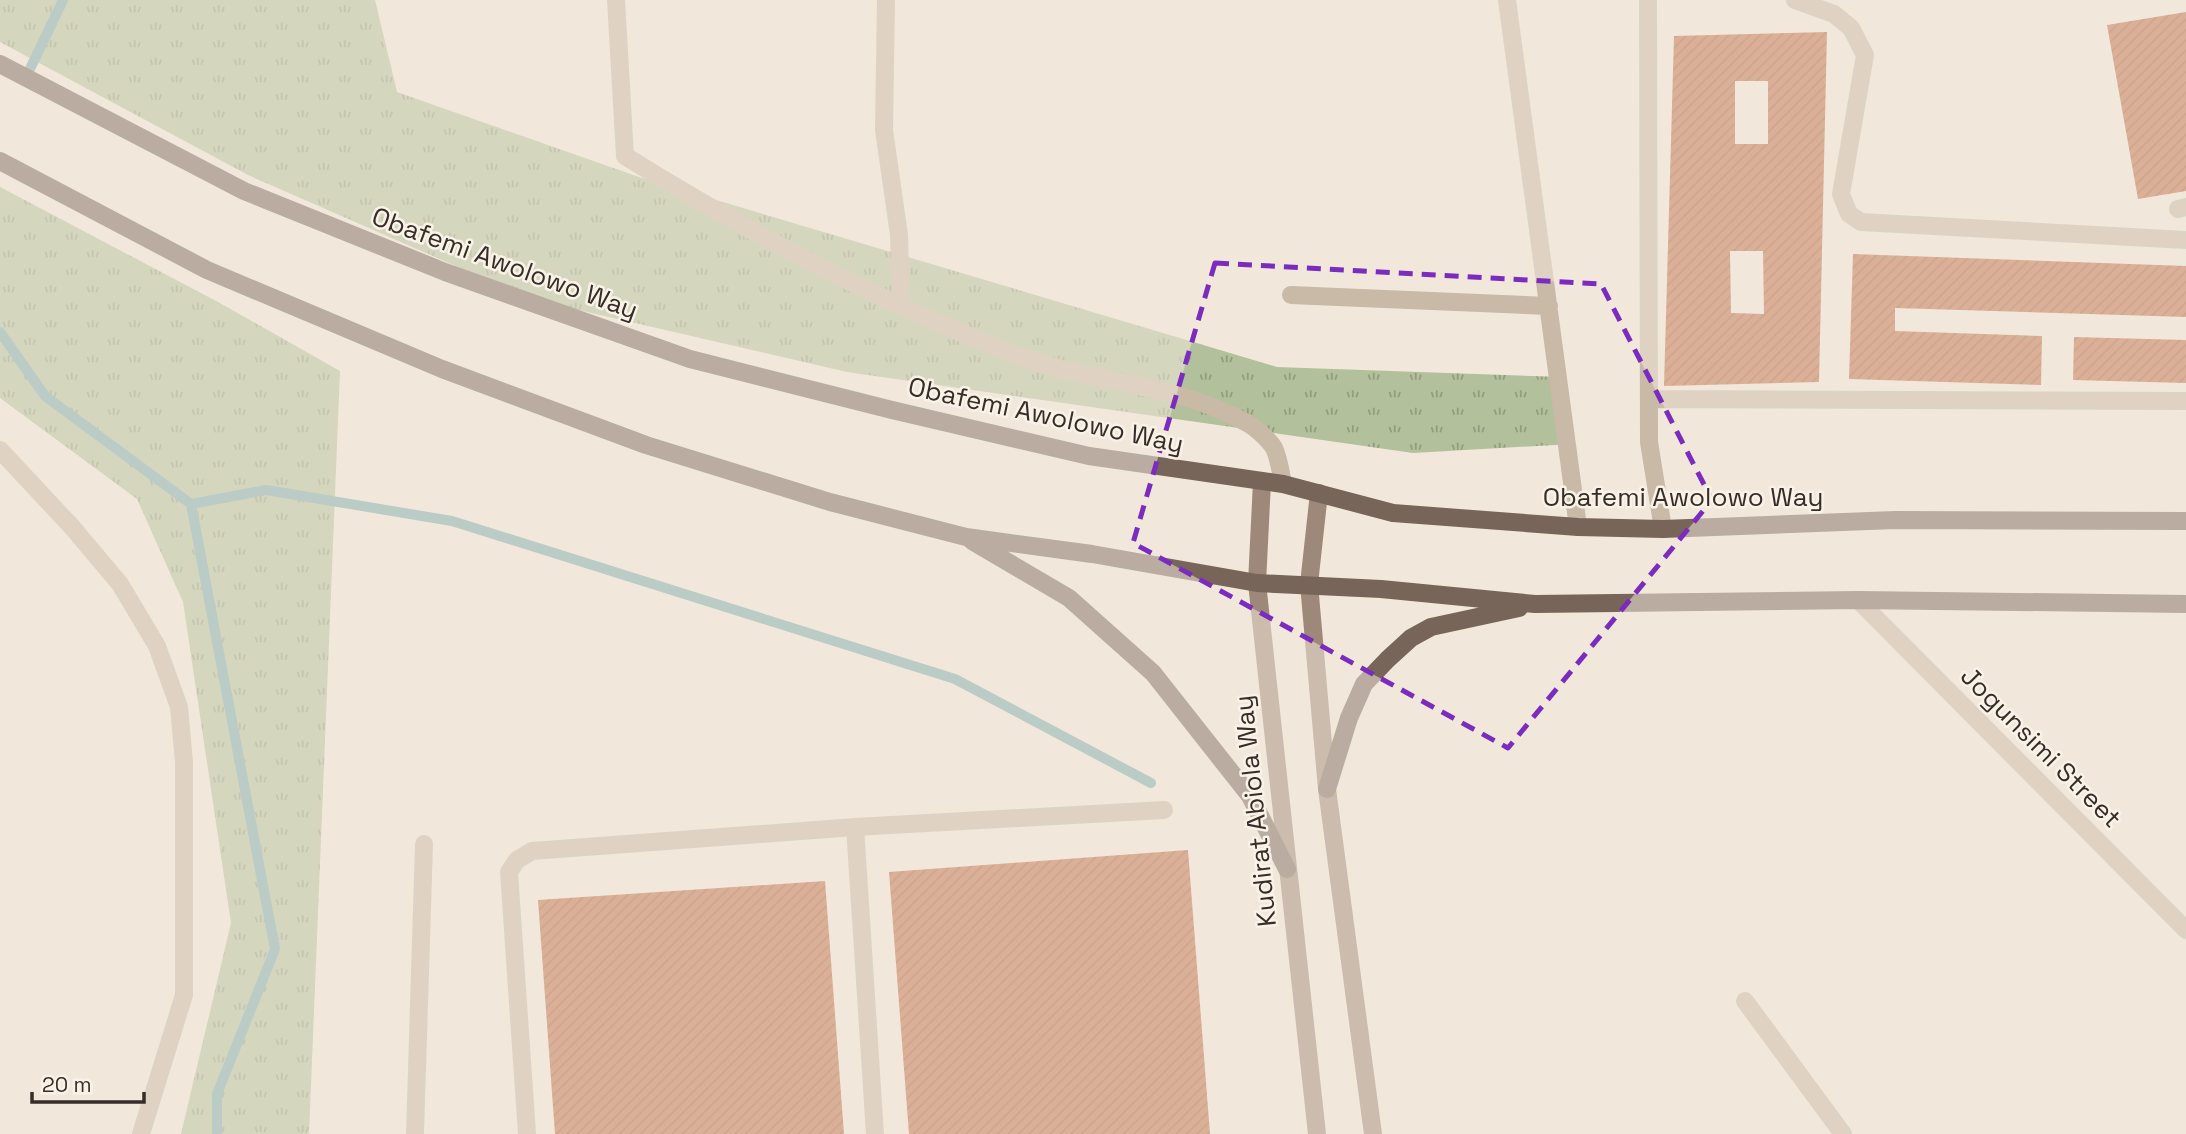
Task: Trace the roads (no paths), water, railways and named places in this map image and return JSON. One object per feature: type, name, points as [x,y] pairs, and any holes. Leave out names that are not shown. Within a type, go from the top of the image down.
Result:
[{"type":"main road","name":"Obafemi Awolowo Way","points":[[0,64],[244,191],[445,272],[690,359],[1089,456],[1283,484],[1393,513],[1578,527],[1663,529],[1895,520],[2186,521]]},
{"type":"main road","points":[[0,160],[207,270],[442,369],[646,445],[830,502],[966,537],[1092,554],[1257,583],[1381,589],[1535,604],[1858,600],[2186,604]]},
{"type":"main road","name":"Kudirat Abiola Way","points":[[1262,482],[1257,583],[1317,1134]]},
{"type":"main road","points":[[1319,493],[1309,584],[1327,789],[1373,1134]]},
{"type":"main road","points":[[966,537],[1069,598],[1140,660],[1181,706],[1250,796],[1287,869]]},
{"type":"main road","points":[[1327,789],[1349,718],[1364,684],[1411,638],[1432,627],[1535,604]]},
{"type":"street","points":[[616,0],[625,156],[816,264],[901,306],[1015,355],[1114,382],[1182,396],[1250,424],[1274,448],[1283,484]]},
{"type":"street","points":[[886,0],[884,130],[900,235],[901,306]]},
{"type":"street","points":[[1507,0],[1578,527]]},
{"type":"street","points":[[1648,0],[1649,442],[1663,529]]},
{"type":"street","points":[[1795,0],[1834,14],[1851,29],[1865,55],[1841,194],[1849,214],[1861,222],[2186,240]]},
{"type":"street","points":[[1291,295],[1549,306]]},
{"type":"street","points":[[1649,399],[2186,401]]},
{"type":"street","points":[[0,450],[72,527],[120,584],[158,646],[179,707],[184,762],[184,995],[141,1134]]},
{"type":"street","name":"Jogunsimi Street","points":[[1858,600],[2186,930]]},
{"type":"street","points":[[527,1134],[509,872],[517,860],[532,851],[855,827],[1164,810]]},
{"type":"street","points":[[855,827],[875,1134]]},
{"type":"street","points":[[415,1134],[424,844]]},
{"type":"street","points":[[1745,1001],[1843,1134]]},
{"type":"waterway","points":[[29,71],[63,0]]},
{"type":"waterway","points":[[0,332],[45,396],[191,504],[275,949],[217,1094],[217,1134]]},
{"type":"waterway","points":[[191,504],[266,490],[452,521],[955,679],[1151,783]]}]
